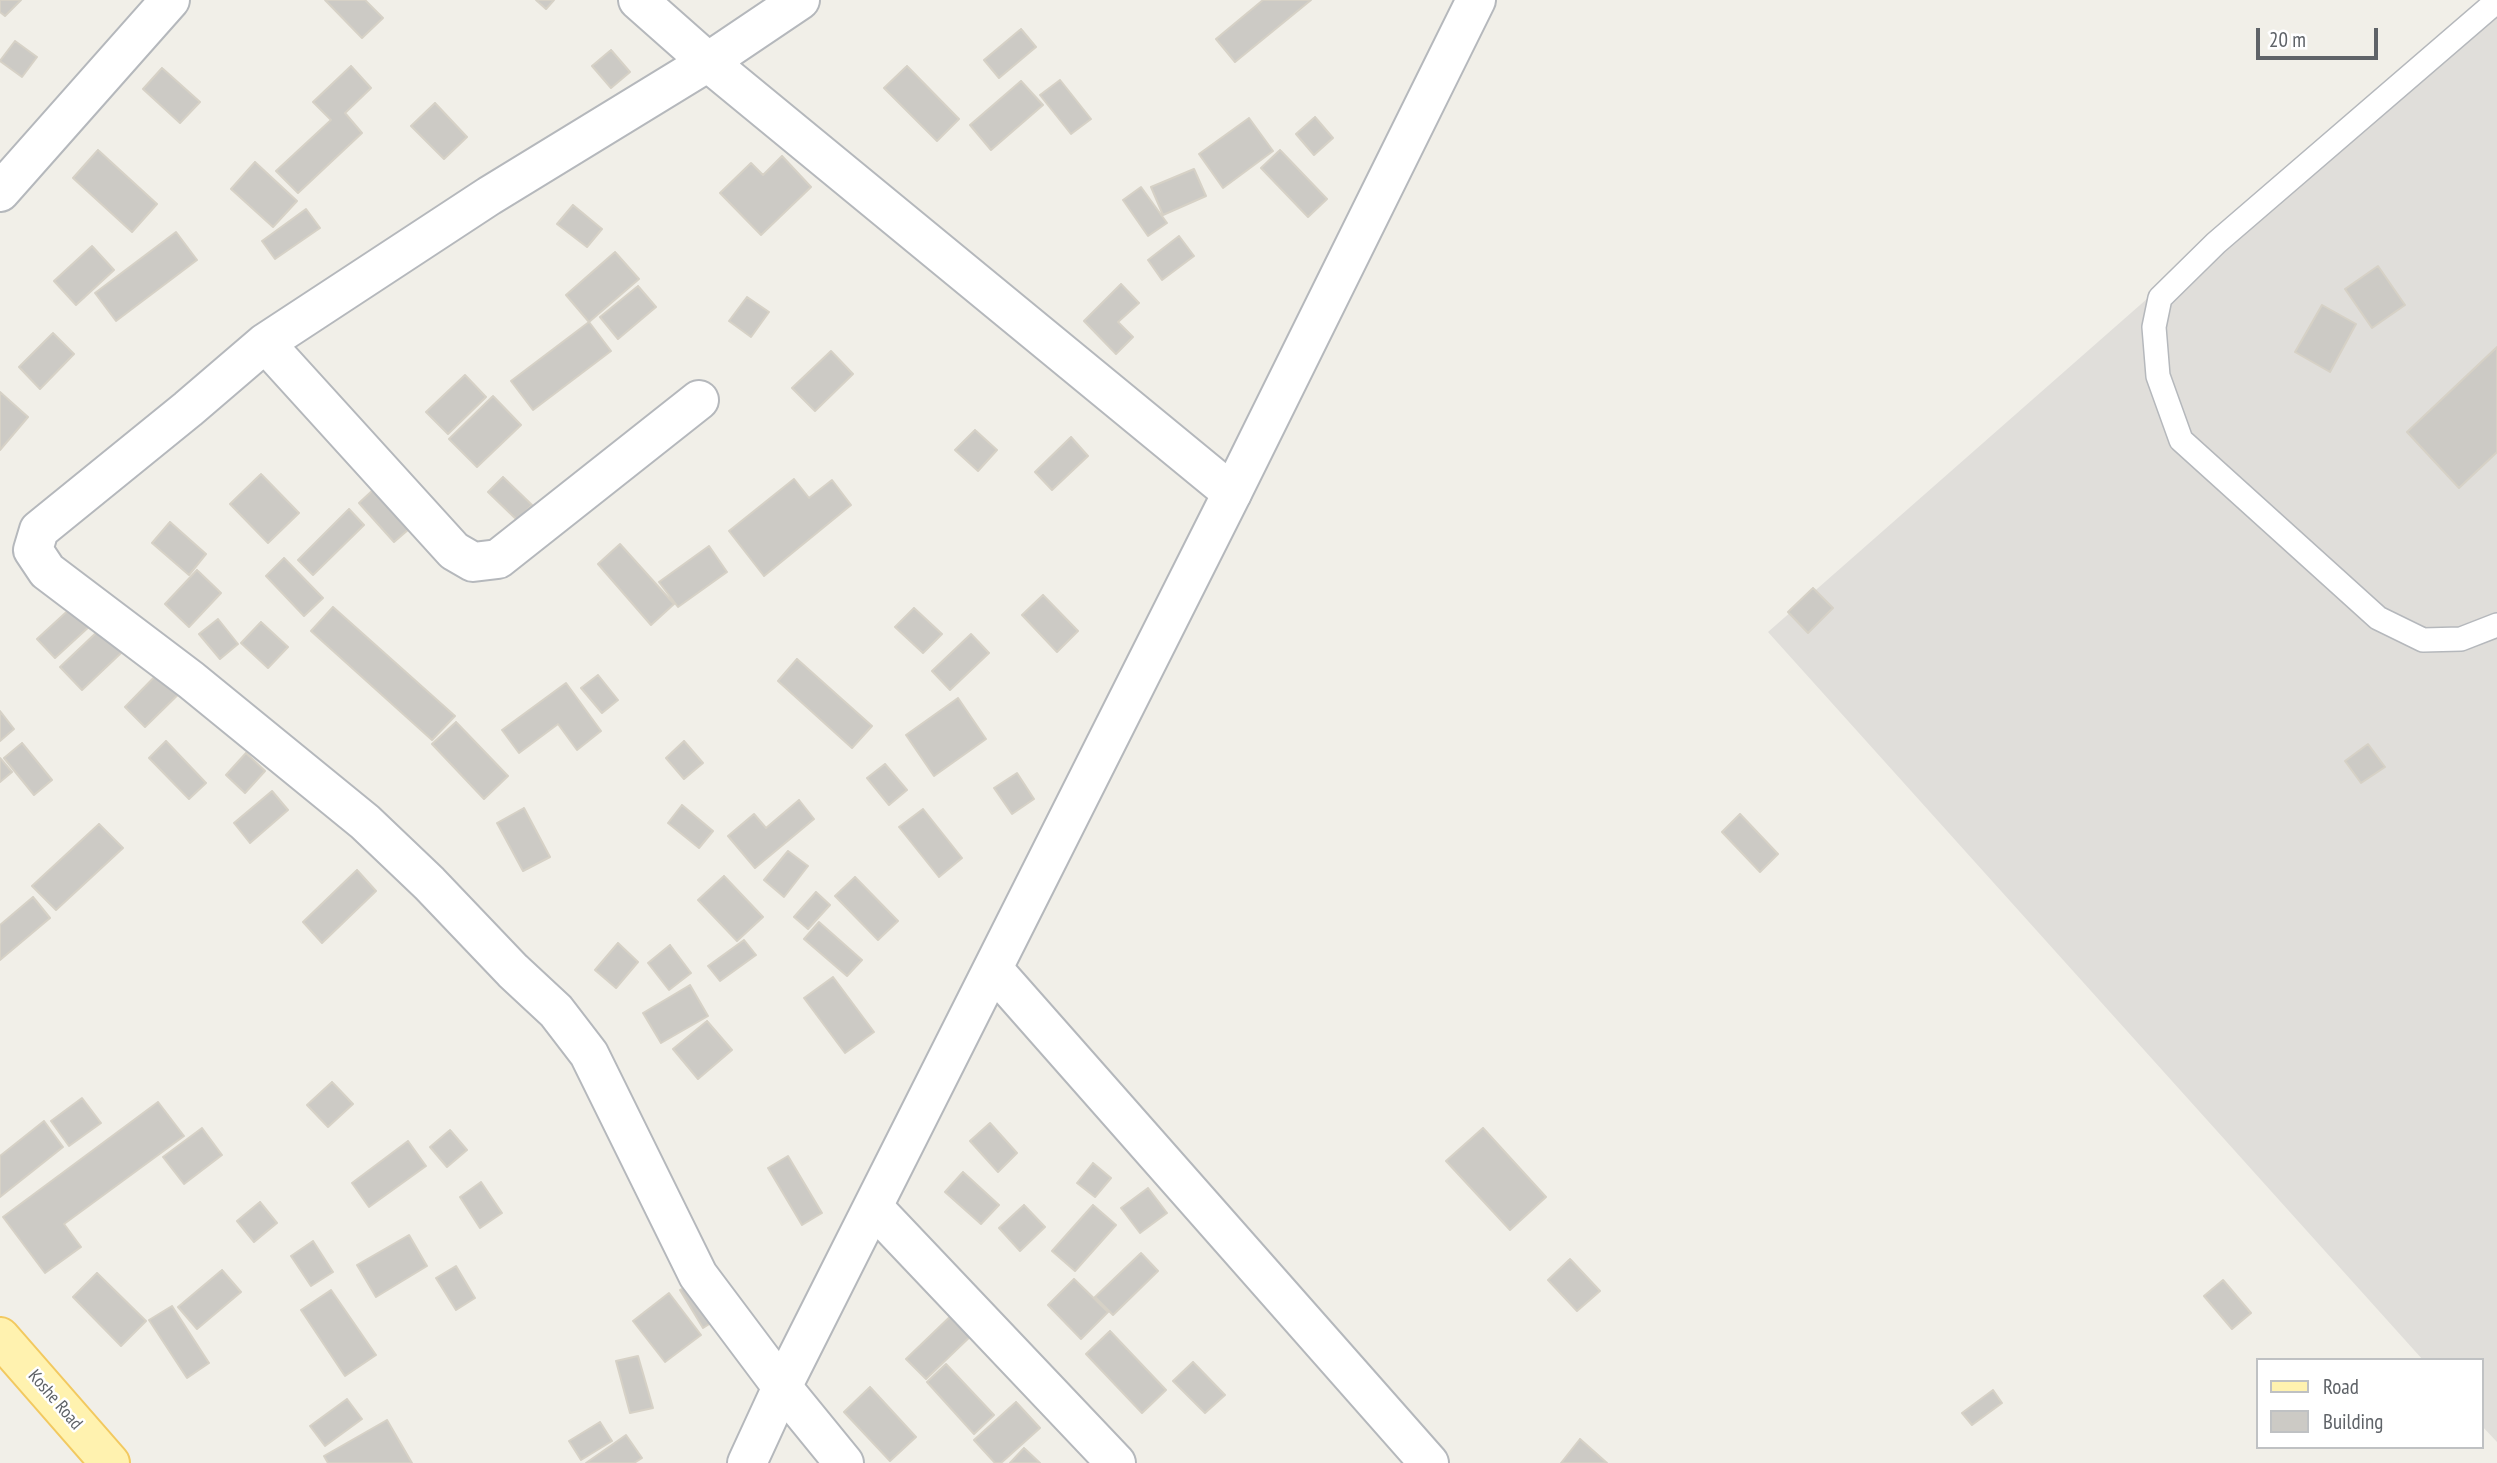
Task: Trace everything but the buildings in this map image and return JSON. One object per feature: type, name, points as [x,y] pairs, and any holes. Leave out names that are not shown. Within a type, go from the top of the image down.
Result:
[{"type":"main road","name":"Koshe Road","points":[[0,1337],[110,1463]]},
{"type":"street","points":[[0,192],[170,0]]},
{"type":"street","points":[[638,0],[708,62],[1232,493]]},
{"type":"street","points":[[800,0],[708,62],[489,196],[265,343],[38,530],[33,550],[47,571],[191,680],[365,822],[556,1011],[589,1054],[698,1275],[782,1387],[844,1463]]},
{"type":"street","points":[[747,1463],[782,1387],[1232,493],[1476,0]]},
{"type":"street","points":[[265,343],[454,551],[473,562],[498,559],[699,400]]},
{"type":"street","points":[[993,969],[1429,1463]]},
{"type":"street","points":[[874,1208],[1116,1463]]},
{"type":"lane","points":[[2494,10],[2216,243],[2160,298],[2154,327],[2158,376],[2181,440],[2378,618],[2423,640],[2461,639],[2497,625]]},
{"type":"shaded area","points":[[2487,0],[2497,0],[2497,1442],[2483,1427],[2483,1358],[2421,1358],[1768,632]]}]
